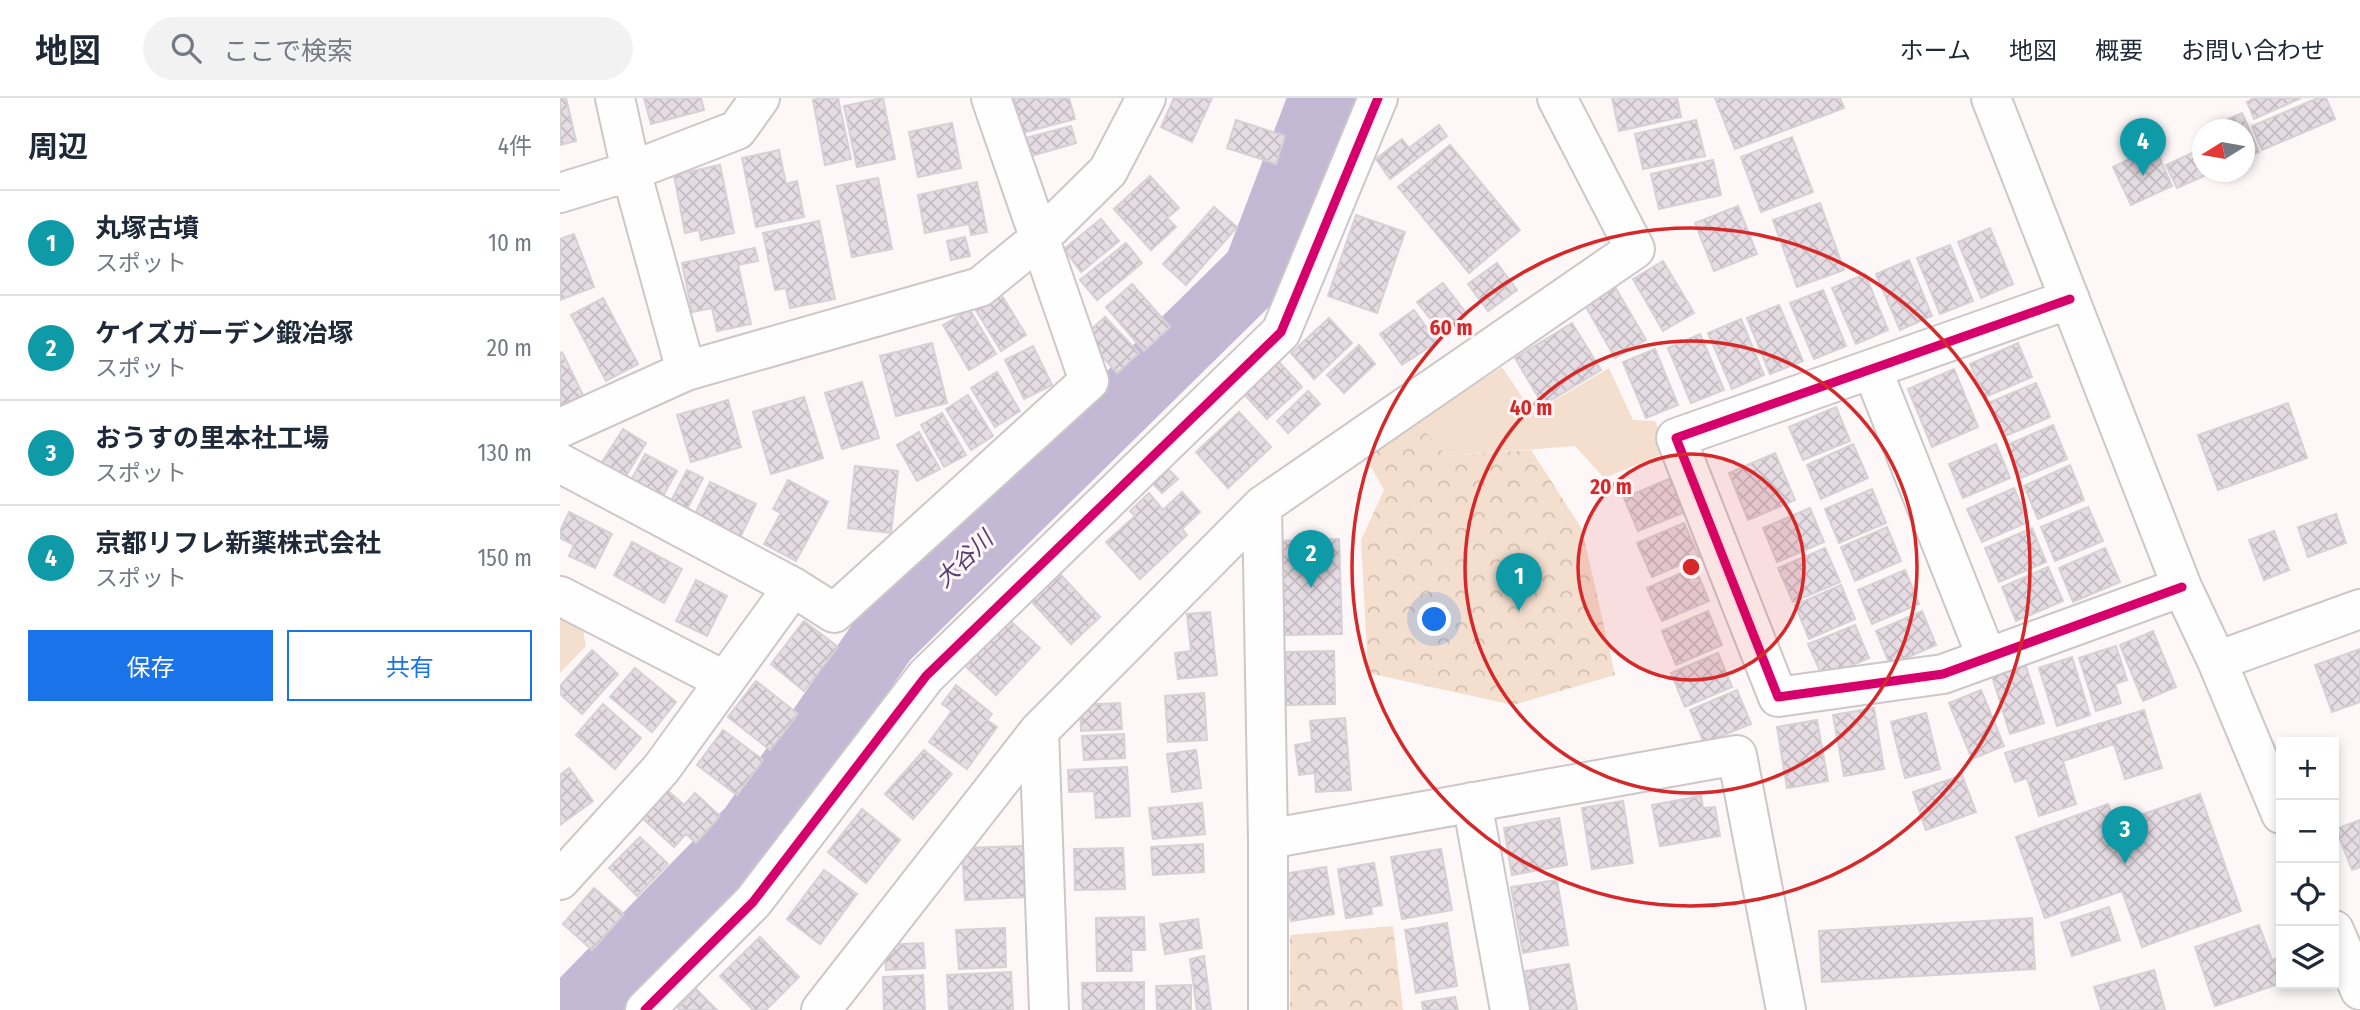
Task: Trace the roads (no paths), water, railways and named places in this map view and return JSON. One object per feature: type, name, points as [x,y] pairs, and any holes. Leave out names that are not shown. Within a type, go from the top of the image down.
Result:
[{"type":"street","points":[[615,98],[631,171],[686,371]]},
{"type":"street","points":[[560,193],[631,171],[737,130],[760,98]]},
{"type":"street","points":[[560,463],[793,587],[834,612],[1088,381],[991,98]]},
{"type":"street","points":[[560,428],[686,371],[979,287],[1040,238],[1108,171],[1146,98]]},
{"type":"street","points":[[645,1010],[753,902],[926,676],[1282,332],[1378,98]]},
{"type":"street","points":[[821,1010],[1039,731],[1262,506],[1635,249],[1557,98]]},
{"type":"street","points":[[1991,98],[2182,587],[2217,661],[2276,802]]},
{"type":"street","points":[[2070,299],[1676,438],[1778,696],[1943,674],[2182,587]]},
{"type":"street","points":[[1872,369],[1987,658]]},
{"type":"street","points":[[1262,506],[1268,1010]]},
{"type":"street","points":[[560,880],[661,769],[793,587]]},
{"type":"street","points":[[560,596],[725,681]]},
{"type":"street","points":[[2217,661],[2360,609]]},
{"type":"street","points":[[1039,731],[1049,1010]]},
{"type":"street","points":[[1268,839],[1737,755],[1786,1010]]},
{"type":"street","points":[[1472,802],[1510,1010]]},
{"type":"street","points":[[2339,942],[2360,990]]},
{"type":"waterway","name":"大谷川","points":[[576,1010],[752,829],[884,638],[1257,271],[1323,98]]},
{"type":"place","name":"京都リフレ新薬株式会社","points":[[2143,176]]},
{"type":"place","name":"ケイズガーデン鍛冶塚","points":[[1311,588]]},
{"type":"place","name":"丸塚古墳","points":[[1519,611]]},
{"type":"place","name":"おうすの里本社工場","points":[[2125,864]]}]
